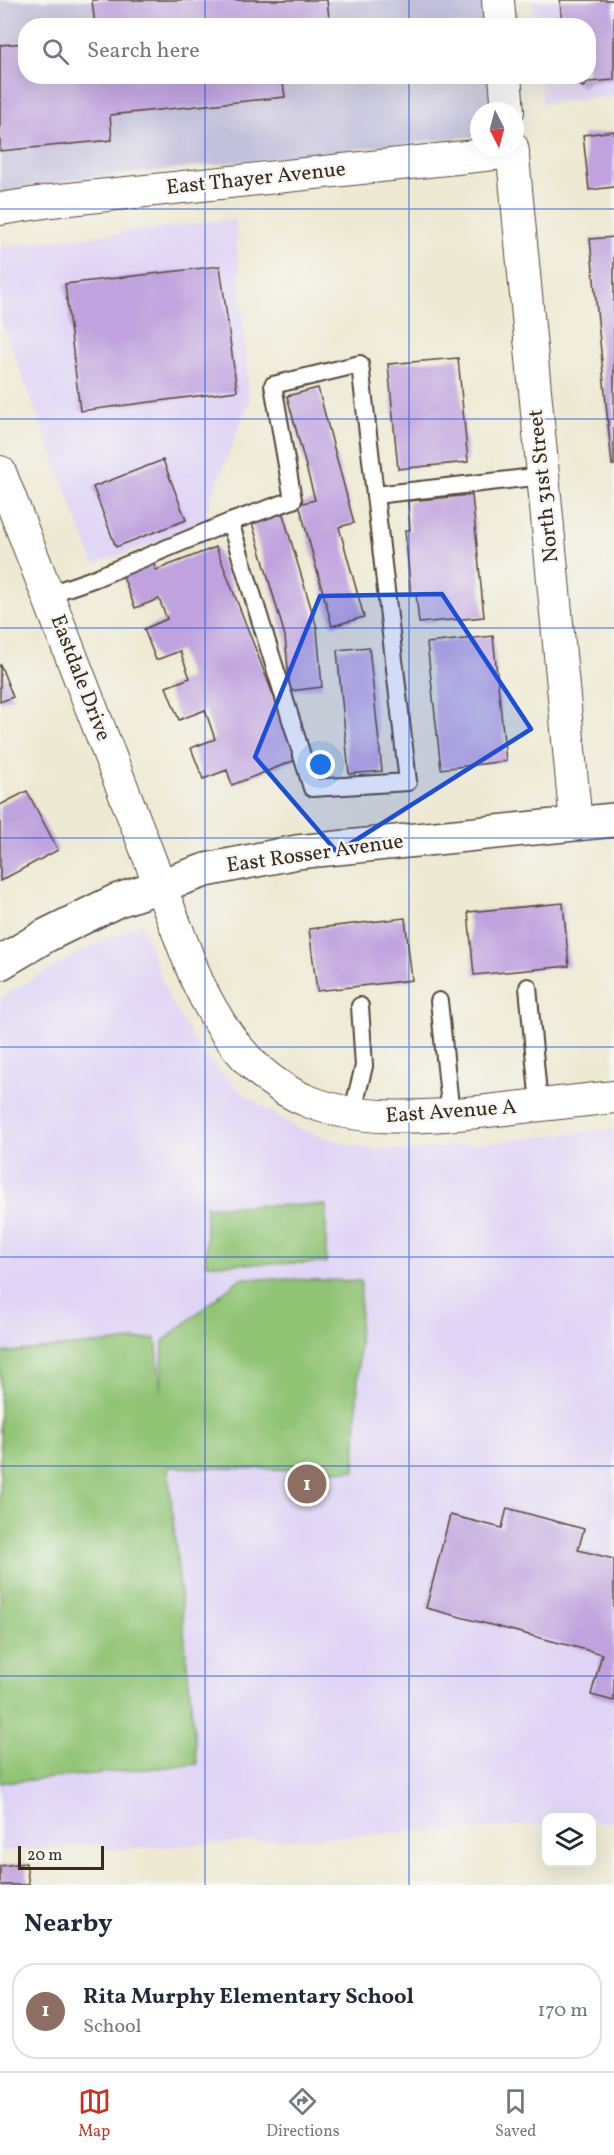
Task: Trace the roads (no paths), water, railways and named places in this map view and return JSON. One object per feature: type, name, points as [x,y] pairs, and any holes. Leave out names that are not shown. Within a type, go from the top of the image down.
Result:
[{"type":"street","points":[[498,0],[499,18]]},
{"type":"street","points":[[506,84],[507,102]]},
{"type":"street","name":"East Thayer Avenue","points":[[0,209],[51,201],[470,155]]},
{"type":"street","name":"North 31st Street","points":[[513,156],[576,824]]},
{"type":"street","name":"Eastdale Drive","points":[[0,472],[159,885]]},
{"type":"street","name":"East Rosser Avenue","points":[[0,963],[80,918],[159,885],[206,870],[297,852],[614,820]]},
{"type":"street","name":"East Avenue A","points":[[159,885],[197,981],[226,1035],[249,1062],[283,1089],[313,1103],[352,1114],[388,1118],[451,1114],[614,1097]]},
{"type":"lane","points":[[47,595],[93,579],[230,522],[292,500],[273,386],[360,364],[408,782],[312,788],[230,522]]},
{"type":"lane","points":[[375,495],[543,476]]},
{"type":"lane","points":[[528,987],[539,1105]]},
{"type":"lane","points":[[439,1000],[451,1114]]},
{"type":"lane","points":[[352,1114],[363,1066],[360,1006]]},
{"type":"place","name":"Rita Murphy Elementary School","points":[[307,1484]]}]
